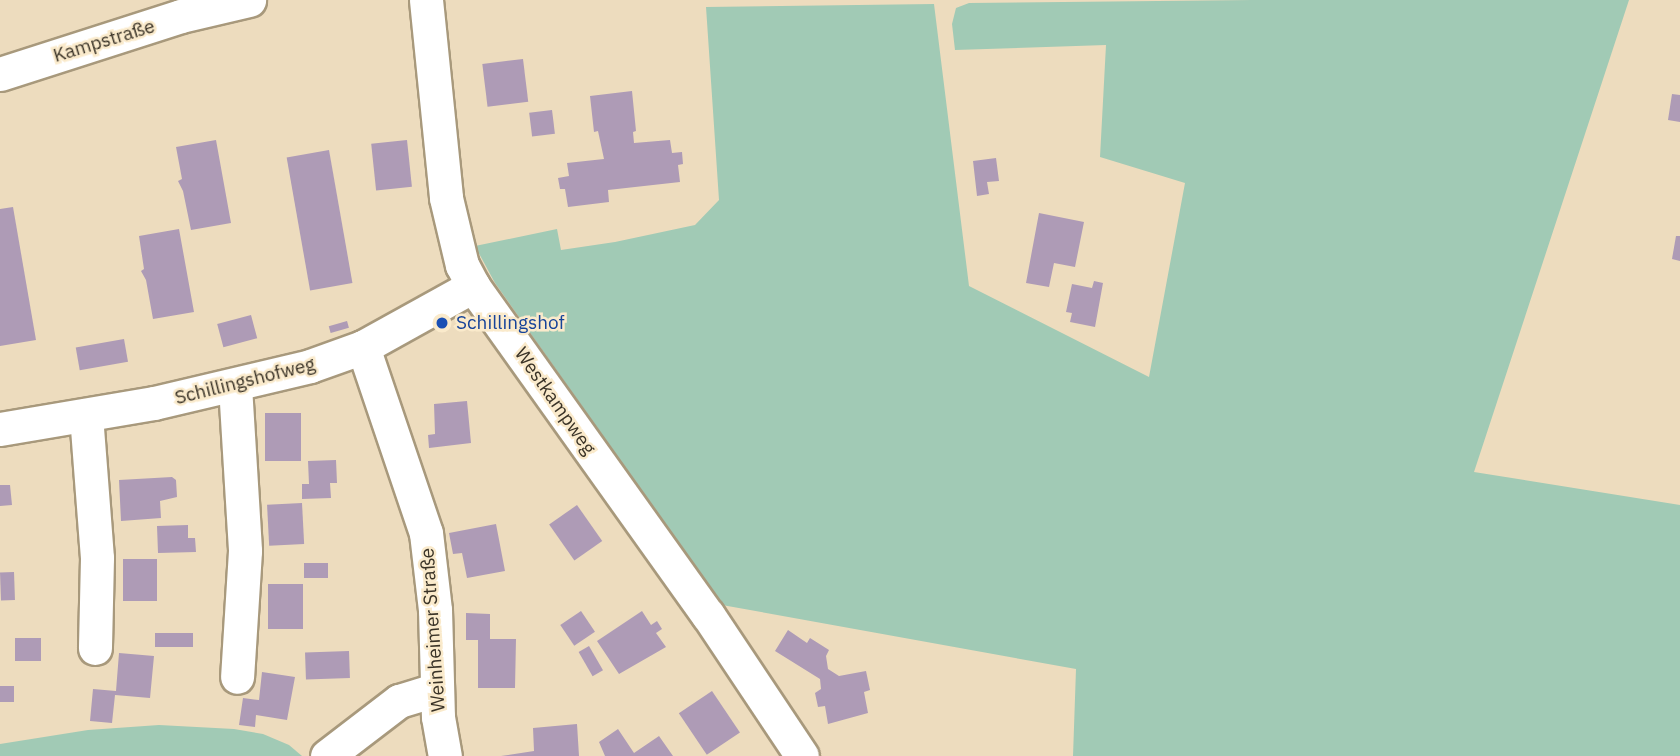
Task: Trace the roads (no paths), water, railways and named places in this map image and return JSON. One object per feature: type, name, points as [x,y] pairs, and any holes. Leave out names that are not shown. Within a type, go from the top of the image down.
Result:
[{"type":"street","name":"Kampstraße","points":[[0,74],[181,16],[249,0]]},
{"type":"street","name":"Westkampweg","points":[[426,0],[446,198],[455,243],[473,286],[708,615],[802,756]]},
{"type":"street","name":"Schillingshofweg","points":[[0,429],[235,386],[317,363],[363,346],[473,286]]},
{"type":"street","name":"Weinheimer Straße","points":[[363,346],[426,533],[434,599],[436,690],[445,756]]},
{"type":"street","points":[[235,386],[245,551],[237,677]]},
{"type":"street","points":[[86,415],[97,558],[95,648]]},
{"type":"street","points":[[327,756],[399,701],[436,690]]},
{"type":"place","name":"Schillingshof","points":[[442,323]]}]
